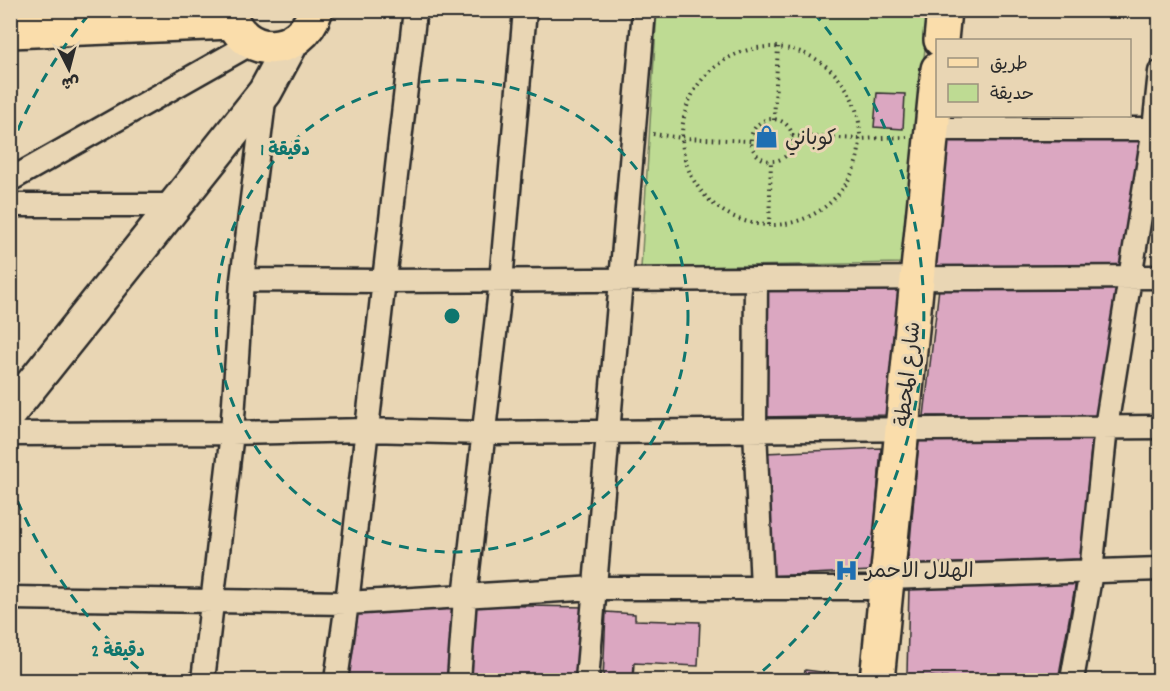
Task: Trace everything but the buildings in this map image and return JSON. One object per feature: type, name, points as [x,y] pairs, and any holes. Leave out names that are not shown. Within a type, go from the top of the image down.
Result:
[{"type":"main road","points":[[10,31],[237,25],[272,47],[292,42],[304,34],[312,23],[316,10]]},
{"type":"main road","points":[[941,39],[944,10]]},
{"type":"main road","name":"شارع المحطة","points":[[877,681],[936,86]]},
{"type":"street","points":[[336,681],[347,603],[415,10]]},
{"type":"street","points":[[459,681],[465,597],[501,281],[525,10]]},
{"type":"street","points":[[587,681],[644,10]]},
{"type":"street","points":[[10,180],[237,25]]},
{"type":"street","points":[[10,412],[265,92],[292,42]]},
{"type":"street","points":[[1072,681],[1091,572],[1106,428],[1157,129],[1160,72]]},
{"type":"street","points":[[202,681],[232,433],[242,280],[265,92]]},
{"type":"street","points":[[931,129],[1157,129]]},
{"type":"street","points":[[10,205],[175,205]]},
{"type":"street","points":[[242,280],[501,281],[1160,277]]},
{"type":"street","points":[[756,279],[755,429],[762,588]]},
{"type":"street","points":[[10,434],[367,430],[485,433],[1160,427]]},
{"type":"street","points":[[10,598],[347,603],[595,588],[762,588],[1160,569]]},
{"type":"path","points":[[774,120],[777,47]]},
{"type":"path","points":[[777,47],[804,53],[828,67],[840,80],[858,112],[861,139],[851,175],[842,191],[822,210],[797,222],[769,225],[742,220],[718,208],[699,189],[686,165],[682,138],[686,109],[700,82],[721,62],[748,50],[777,47]]},
{"type":"path","points":[[770,119],[774,120],[782,121],[787,125],[793,142],[788,154],[771,161],[765,160],[755,152],[751,141],[758,124],[770,119]]},
{"type":"path","points":[[792,136],[903,138],[931,129]]},
{"type":"path","points":[[634,132],[682,138],[751,141]]},
{"type":"path","points":[[769,225],[771,161]]},
{"type":"green space","points":[[657,11],[929,11],[902,263],[641,268]]},
{"type":"place","name":"كوباني","points":[[767,137]]},
{"type":"place","name":"الهلال الاحمر","points":[[847,570]]}]
